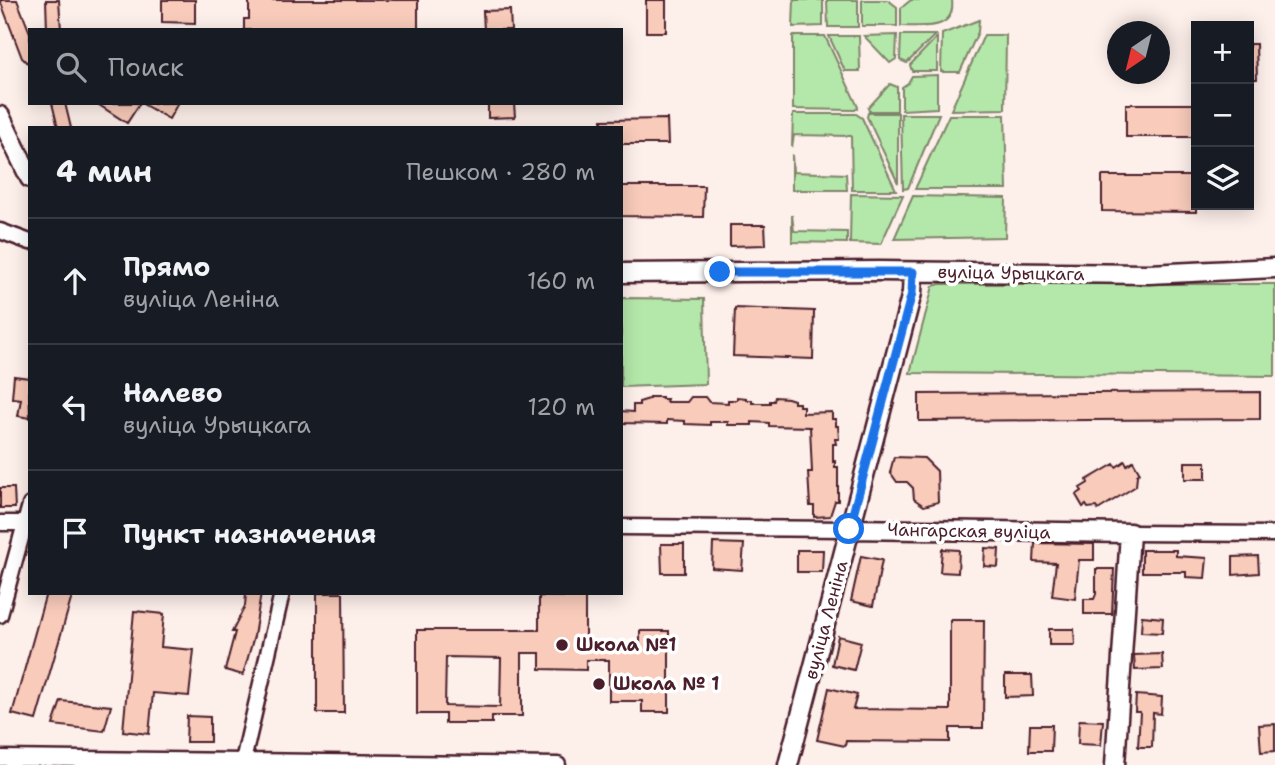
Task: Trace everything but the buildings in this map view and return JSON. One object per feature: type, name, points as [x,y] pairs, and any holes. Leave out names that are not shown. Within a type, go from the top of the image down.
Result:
[{"type":"main road","points":[[0,116],[28,174]]},
{"type":"main road","name":"вуліца Урыцкага","points":[[623,273],[1149,274],[1275,268]]},
{"type":"main road","name":"вуліца Леніна","points":[[788,765],[912,293],[913,272]]},
{"type":"main road","name":"Чангарская вуліца","points":[[849,529],[1130,533]]},
{"type":"main road","points":[[1115,765],[1130,533]]},
{"type":"street","points":[[0,231],[28,241]]},
{"type":"street","points":[[0,523],[28,523],[0,615]]},
{"type":"street","name":"Чангарская вуліца","points":[[623,527],[849,529]]},
{"type":"street","name":"Чангарская вуліца","points":[[1130,533],[1275,534]]},
{"type":"street","points":[[243,761],[282,595]]},
{"type":"street","points":[[0,758],[558,765]]},
{"type":"green space","points":[[794,0],[823,0],[823,26],[793,27]]},
{"type":"green space","points":[[827,0],[858,0],[858,27],[828,27]]},
{"type":"green space","points":[[862,0],[888,0],[897,7],[897,26],[862,26]]},
{"type":"green space","points":[[911,0],[952,0],[952,10],[949,18],[936,25],[901,26],[901,8]]},
{"type":"green space","points":[[979,20],[978,32],[960,72],[941,72],[942,34]]},
{"type":"green space","points":[[897,35],[896,59],[890,63],[864,36]]},
{"type":"green space","points":[[901,35],[935,35],[907,63],[900,60]]},
{"type":"green space","points":[[984,35],[1006,35],[1005,109],[951,110]]},
{"type":"green space","points":[[793,36],[825,36],[858,107],[855,110],[793,109]]},
{"type":"green space","points":[[829,36],[859,36],[860,71],[845,71]]},
{"type":"green space","points":[[937,37],[937,71],[912,71],[910,65]]},
{"type":"green space","points":[[937,75],[937,108],[902,110],[902,87],[912,76]]},
{"type":"green space","points":[[890,84],[897,87],[897,111],[869,111],[868,108]]},
{"type":"green space","points":[[868,113],[898,113],[898,183],[867,117]]},
{"type":"green space","points":[[793,114],[856,114],[862,118],[896,190],[852,190],[851,136],[794,135],[792,147]]},
{"type":"green space","points":[[901,114],[939,114],[908,188],[903,189]]},
{"type":"green space","points":[[949,115],[1005,115],[1007,189],[915,189]]},
{"type":"green space","points":[[792,154],[793,172],[846,174],[847,190],[792,190]]},
{"type":"green space","points":[[851,194],[903,195],[881,244],[850,243]]},
{"type":"green space","points":[[913,196],[1006,198],[1005,237],[894,239]]},
{"type":"green space","points":[[792,215],[794,231],[847,232],[847,243],[792,242]]},
{"type":"green space","points":[[1275,284],[1275,376],[910,373],[933,286]]},
{"type":"green space","points":[[623,298],[704,299],[706,384],[623,387]]},
{"type":"place","name":"Школа №1","points":[[562,645]]},
{"type":"place","name":"Школа № 1","points":[[599,684]]},
{"type":"route","points":[[720,272],[913,272],[912,293],[849,529]]}]
